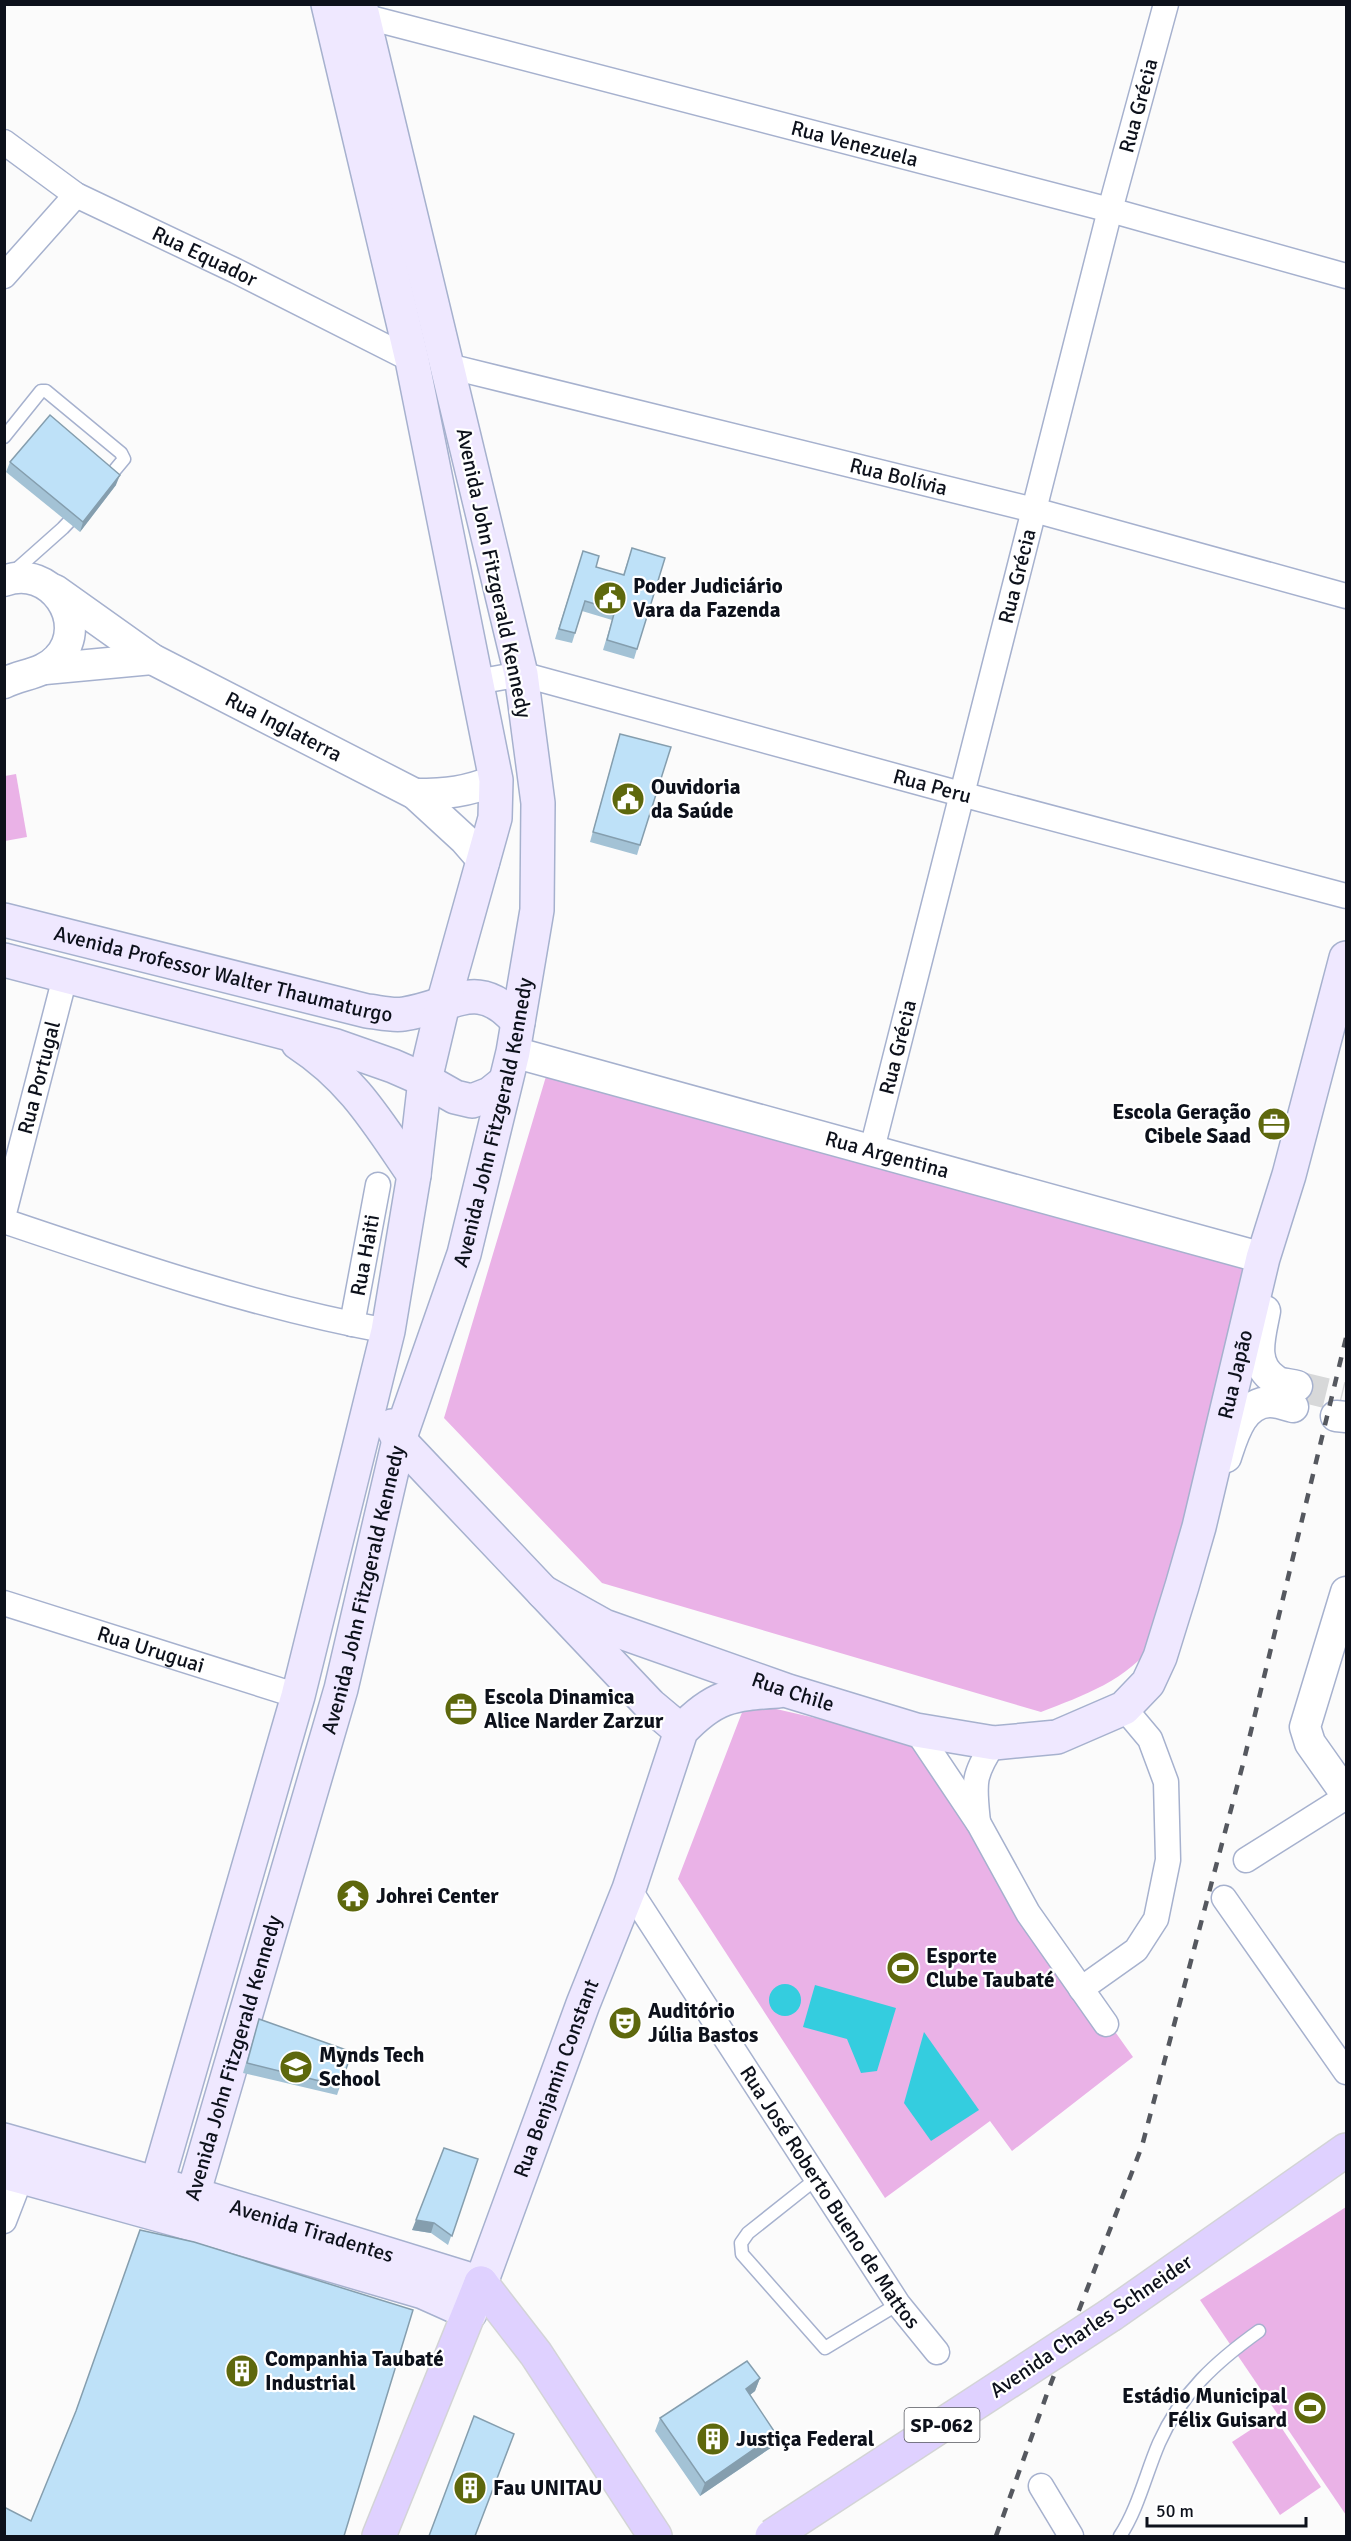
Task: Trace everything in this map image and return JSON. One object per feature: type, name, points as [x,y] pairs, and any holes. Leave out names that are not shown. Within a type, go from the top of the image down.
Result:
[{"type":"main road","name":"Avenida John Fitzgerald Kennedy","points":[[153,2197],[298,1696],[385,1342],[414,1174],[425,1080],[443,1004],[495,818],[496,780],[412,360],[328,4]]},
{"type":"main road","name":"Avenida John Fitzgerald Kennedy","points":[[189,2208],[342,1689],[399,1440],[464,1254],[512,1052],[537,910],[538,802],[521,674],[448,366],[358,8]]},
{"type":"main road","name":"Avenida Professor Walter Thaumaturgo","points":[[4,920],[367,1011],[402,1015],[443,1004]]},
{"type":"main road","name":"Rua Japão","points":[[1057,1737],[1124,1708],[1148,1683],[1160,1657],[1199,1527],[1263,1258],[1289,1175],[1347,958]]},
{"type":"main road","name":"Avenida Professor Walter Thaumaturgo","points":[[4,960],[277,1029],[336,1046],[425,1080]]},
{"type":"main road","points":[[425,1080],[455,1097],[472,1101],[490,1094],[512,1052],[506,1008],[491,998],[470,996],[443,1004]]},
{"type":"main road","points":[[277,1029],[320,1058],[348,1083],[414,1174]]},
{"type":"main road","points":[[385,1342],[386,1407],[399,1440]]},
{"type":"main road","name":"Rua Chile","points":[[399,1440],[650,1705],[681,1731]]},
{"type":"main road","name":"Rua Chile","points":[[543,1592],[604,1626],[788,1691],[915,1730],[994,1743],[1057,1737]]},
{"type":"main road","name":"Rua Benjamin Constant","points":[[379,2536],[476,2298],[583,2004],[629,1889],[681,1731],[698,1713],[723,1698],[748,1693],[788,1691]]},
{"type":"main road","name":"Avenida Tiradentes","points":[[4,2140],[153,2197],[423,2292],[476,2298]]},
{"type":"main road","name":"Avenida Charles Schneider","points":[[772,2536],[1075,2338],[1341,2154]]},
{"type":"main road","name":"Avenida Tiradentes","points":[[13,2174],[153,2197]]},
{"type":"main road","points":[[476,2298],[504,2314],[536,2354],[655,2536]]},
{"type":"street","name":"Rua Grécia","points":[[872,1149],[1110,210],[1166,4]]},
{"type":"street","name":"Rua Venezuela","points":[[358,8],[1347,276]]},
{"type":"street","name":"Rua Equador","points":[[4,142],[76,195],[236,271],[412,360]]},
{"type":"street","points":[[4,276],[76,195]]},
{"type":"street","name":"Rua Bolívia","points":[[448,366],[1034,510],[1347,596]]},
{"type":"street","points":[[18,675],[59,658],[68,643],[71,628],[68,611],[22,575]]},
{"type":"street","name":"Rua Inglaterra","points":[[22,575],[152,659],[415,794]]},
{"type":"street","points":[[18,675],[152,659]]},
{"type":"street","points":[[476,681],[521,674]]},
{"type":"street","name":"Rua Peru","points":[[521,674],[961,795],[1347,896]]},
{"type":"street","points":[[415,794],[450,795],[472,790],[496,780]]},
{"type":"street","points":[[415,794],[464,839],[484,862]]},
{"type":"street","name":"Rua Portugal","points":[[4,1213],[65,977]]},
{"type":"street","name":"Rua Argentina","points":[[512,1052],[1263,1258]]},
{"type":"street","points":[[1199,1527],[1237,1426],[1251,1407],[1295,1396],[1262,1368],[1258,1350],[1289,1175]]},
{"type":"street","name":"Rua Haiti","points":[[352,1324],[378,1185]]},
{"type":"street","points":[[4,1221],[181,1281],[352,1324],[385,1342]]},
{"type":"street","points":[[1246,1860],[1347,1795],[1310,1743],[1305,1727],[1347,1592]]},
{"type":"street","name":"Rua Uruguai","points":[[4,1603],[298,1696]]},
{"type":"street","points":[[1081,1989],[1136,1950],[1156,1919],[1168,1860],[1166,1782],[1150,1739],[1124,1708]]},
{"type":"street","points":[[915,1730],[979,1824],[1028,1913],[1106,2024]]},
{"type":"street","points":[[979,1824],[974,1783],[980,1764],[994,1743]]},
{"type":"street","name":"Rua José Roberto Bueno de Mattos","points":[[629,1889],[898,2304],[937,2352]]},
{"type":"street","points":[[1224,1898],[1347,2072]]},
{"type":"street","points":[[4,2221],[13,2174]]},
{"type":"street","points":[[1041,2486],[1071,2536]]},
{"type":"lane","points":[[4,437],[41,391],[46,391],[121,453],[124,459],[22,575]]},
{"type":"lane","points":[[816,2179],[748,2233],[741,2243],[742,2254],[825,2348],[898,2304]]},
{"type":"lane","points":[[1120,2536],[1160,2440],[1188,2394],[1220,2359],[1259,2331]]},
{"type":"shaded area","points":[[16,774],[27,837],[5,841],[5,776]]},
{"type":"shaded area","points":[[547,1073],[1244,1262],[1170,1602],[1162,1627],[1144,1655],[1104,1685],[1041,1712],[602,1583],[444,1418]]},
{"type":"shaded area","name":"Esporte Clube Taubaté","points":[[746,1702],[907,1739],[1133,2057],[1012,2151],[990,2121],[885,2198],[678,1879]]},
{"type":"shaded area","name":"Estádio Municipal Félix Guisard","points":[[1346,2207],[1346,2515],[1200,2300]]},
{"type":"shaded area","points":[[1273,2415],[1321,2487],[1280,2515],[1232,2442]]},
{"type":"water","points":[[785,1984],[796,1989],[801,2000],[796,2011],[785,2016],[774,2011],[769,2000],[774,1989]]},
{"type":"water","points":[[815,1985],[896,2008],[877,2071],[861,2073],[847,2039],[803,2027]]},
{"type":"water","points":[[924,2032],[979,2110],[931,2141],[904,2103]]},
{"type":"building","points":[[50,415],[120,475],[83,522],[10,462]]},
{"type":"building","name":"Poder Judiciário Vara da Fazenda","points":[[632,548],[665,558],[637,649],[607,640],[615,610],[585,601],[575,633],[559,629],[583,551],[599,556],[596,567],[624,575]]},
{"type":"building","name":"Ouvidoria da Saúde","points":[[620,734],[671,747],[640,845],[593,832]]},
{"type":"building","name":"Mynds Tech School","points":[[259,2019],[352,2052],[340,2086],[247,2063]]},
{"type":"building","points":[[444,2148],[478,2159],[452,2236],[434,2223],[416,2220]]},
{"type":"building","name":"Companhia Taubaté Industrial","points":[[140,2230],[194,2242],[413,2310],[344,2536],[4,2535],[4,2507],[31,2521],[76,2411]]},
{"type":"building","name":"Justiça Federal","points":[[747,2361],[760,2378],[746,2389],[776,2434],[705,2483],[660,2418]]},
{"type":"building","name":"Fau UNITAU","points":[[474,2416],[514,2434],[475,2536],[429,2536]]},
{"type":"tunnel","points":[[1297,1386],[1342,1397]]},
{"type":"railway","points":[[996,2536],[1048,2391],[1142,2146],[1243,1764],[1346,1338]]},
{"type":"place","name":"Poder Judiciário Vara da Fazenda","points":[[610,598]]},
{"type":"place","name":"Ouvidoria da Saúde","points":[[628,799]]},
{"type":"place","name":"Escola Geração Cibele Saad","points":[[1274,1124]]},
{"type":"place","name":"Escola Dinamica Alice Narder Zarzur","points":[[461,1709]]},
{"type":"place","name":"Johrei Center","points":[[353,1896]]},
{"type":"place","name":"Esporte Clube Taubaté","points":[[903,1968]]},
{"type":"place","name":"Auditório Júlia Bastos","points":[[625,2023]]},
{"type":"place","name":"Mynds Tech School","points":[[296,2067]]},
{"type":"place","name":"Companhia Taubaté Industrial","points":[[242,2371]]},
{"type":"place","name":"Estádio Municipal Félix Guisard","points":[[1310,2408]]},
{"type":"place","name":"Justiça Federal","points":[[713,2439]]},
{"type":"place","name":"Fau UNITAU","points":[[470,2488]]}]
